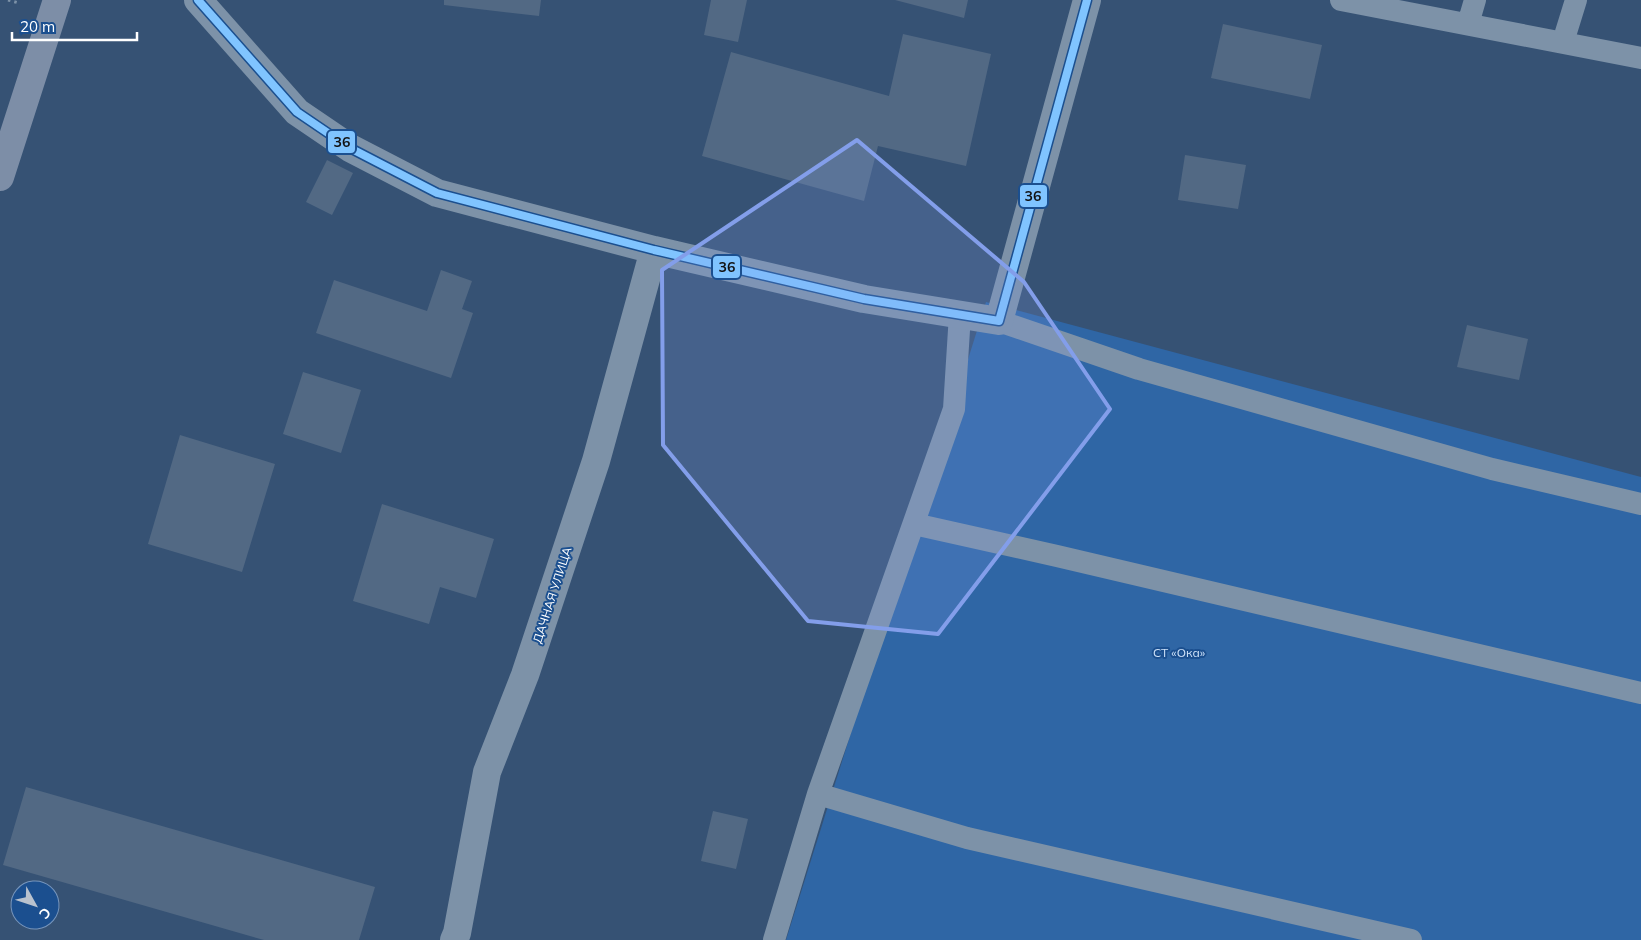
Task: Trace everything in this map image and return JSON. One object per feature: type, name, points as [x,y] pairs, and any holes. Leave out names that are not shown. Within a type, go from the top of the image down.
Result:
[{"type":"main road","points":[[0,177],[57,0]]},
{"type":"street","points":[[198,0],[297,112],[350,148],[437,192],[654,250],[864,299],[999,320],[1087,0]]},
{"type":"street","name":"ДАЧНАЯ УЛИЦА","points":[[454,940],[457,933],[487,772],[525,675],[596,461],[654,250]]},
{"type":"lane","points":[[1341,0],[1641,58]]},
{"type":"lane","points":[[1468,24],[1475,0]]},
{"type":"lane","points":[[1563,42],[1576,0]]},
{"type":"lane","points":[[774,940],[818,794],[954,409],[960,314]]},
{"type":"lane","points":[[999,320],[1158,375],[1492,469],[1641,504]]},
{"type":"lane","points":[[914,524],[1077,560],[1641,693]]},
{"type":"lane","points":[[818,794],[967,838],[1412,940]]},
{"type":"highlighted area","points":[[857,140],[1024,282],[1110,409],[938,634],[808,621],[663,445],[662,270]]},
{"type":"green space","name":"СТ «Ока»","points":[[986,302],[1641,477],[1641,940],[786,940]]},
{"type":"building","points":[[444,0],[541,0],[539,16],[444,5]]},
{"type":"building","points":[[711,0],[747,0],[738,42],[704,35]]},
{"type":"building","points":[[895,0],[968,0],[964,18]]},
{"type":"building","points":[[1223,24],[1322,45],[1310,99],[1211,78]]},
{"type":"building","points":[[903,34],[991,54],[966,166],[878,146],[864,201],[702,156],[731,52],[889,96]]},
{"type":"building","points":[[1185,155],[1246,165],[1238,209],[1178,200]]},
{"type":"building","points":[[327,160],[353,173],[332,215],[306,202]]},
{"type":"building","points":[[441,270],[472,281],[462,309],[473,313],[451,378],[316,333],[334,280],[427,311]]},
{"type":"building","points":[[1467,325],[1528,339],[1519,380],[1457,367]]},
{"type":"building","points":[[303,372],[361,390],[341,453],[283,434]]},
{"type":"building","points":[[180,435],[275,464],[242,572],[148,544]]},
{"type":"building","points":[[382,504],[494,539],[476,598],[440,587],[429,624],[353,601]]},
{"type":"building","points":[[26,787],[375,887],[359,940],[264,940],[3,865]]},
{"type":"building","points":[[713,811],[748,819],[736,869],[701,861]]},
{"type":"transit line","name":"36","points":[[198,0],[297,112],[350,148],[437,193],[654,250],[864,299],[999,321],[1087,0]]}]
